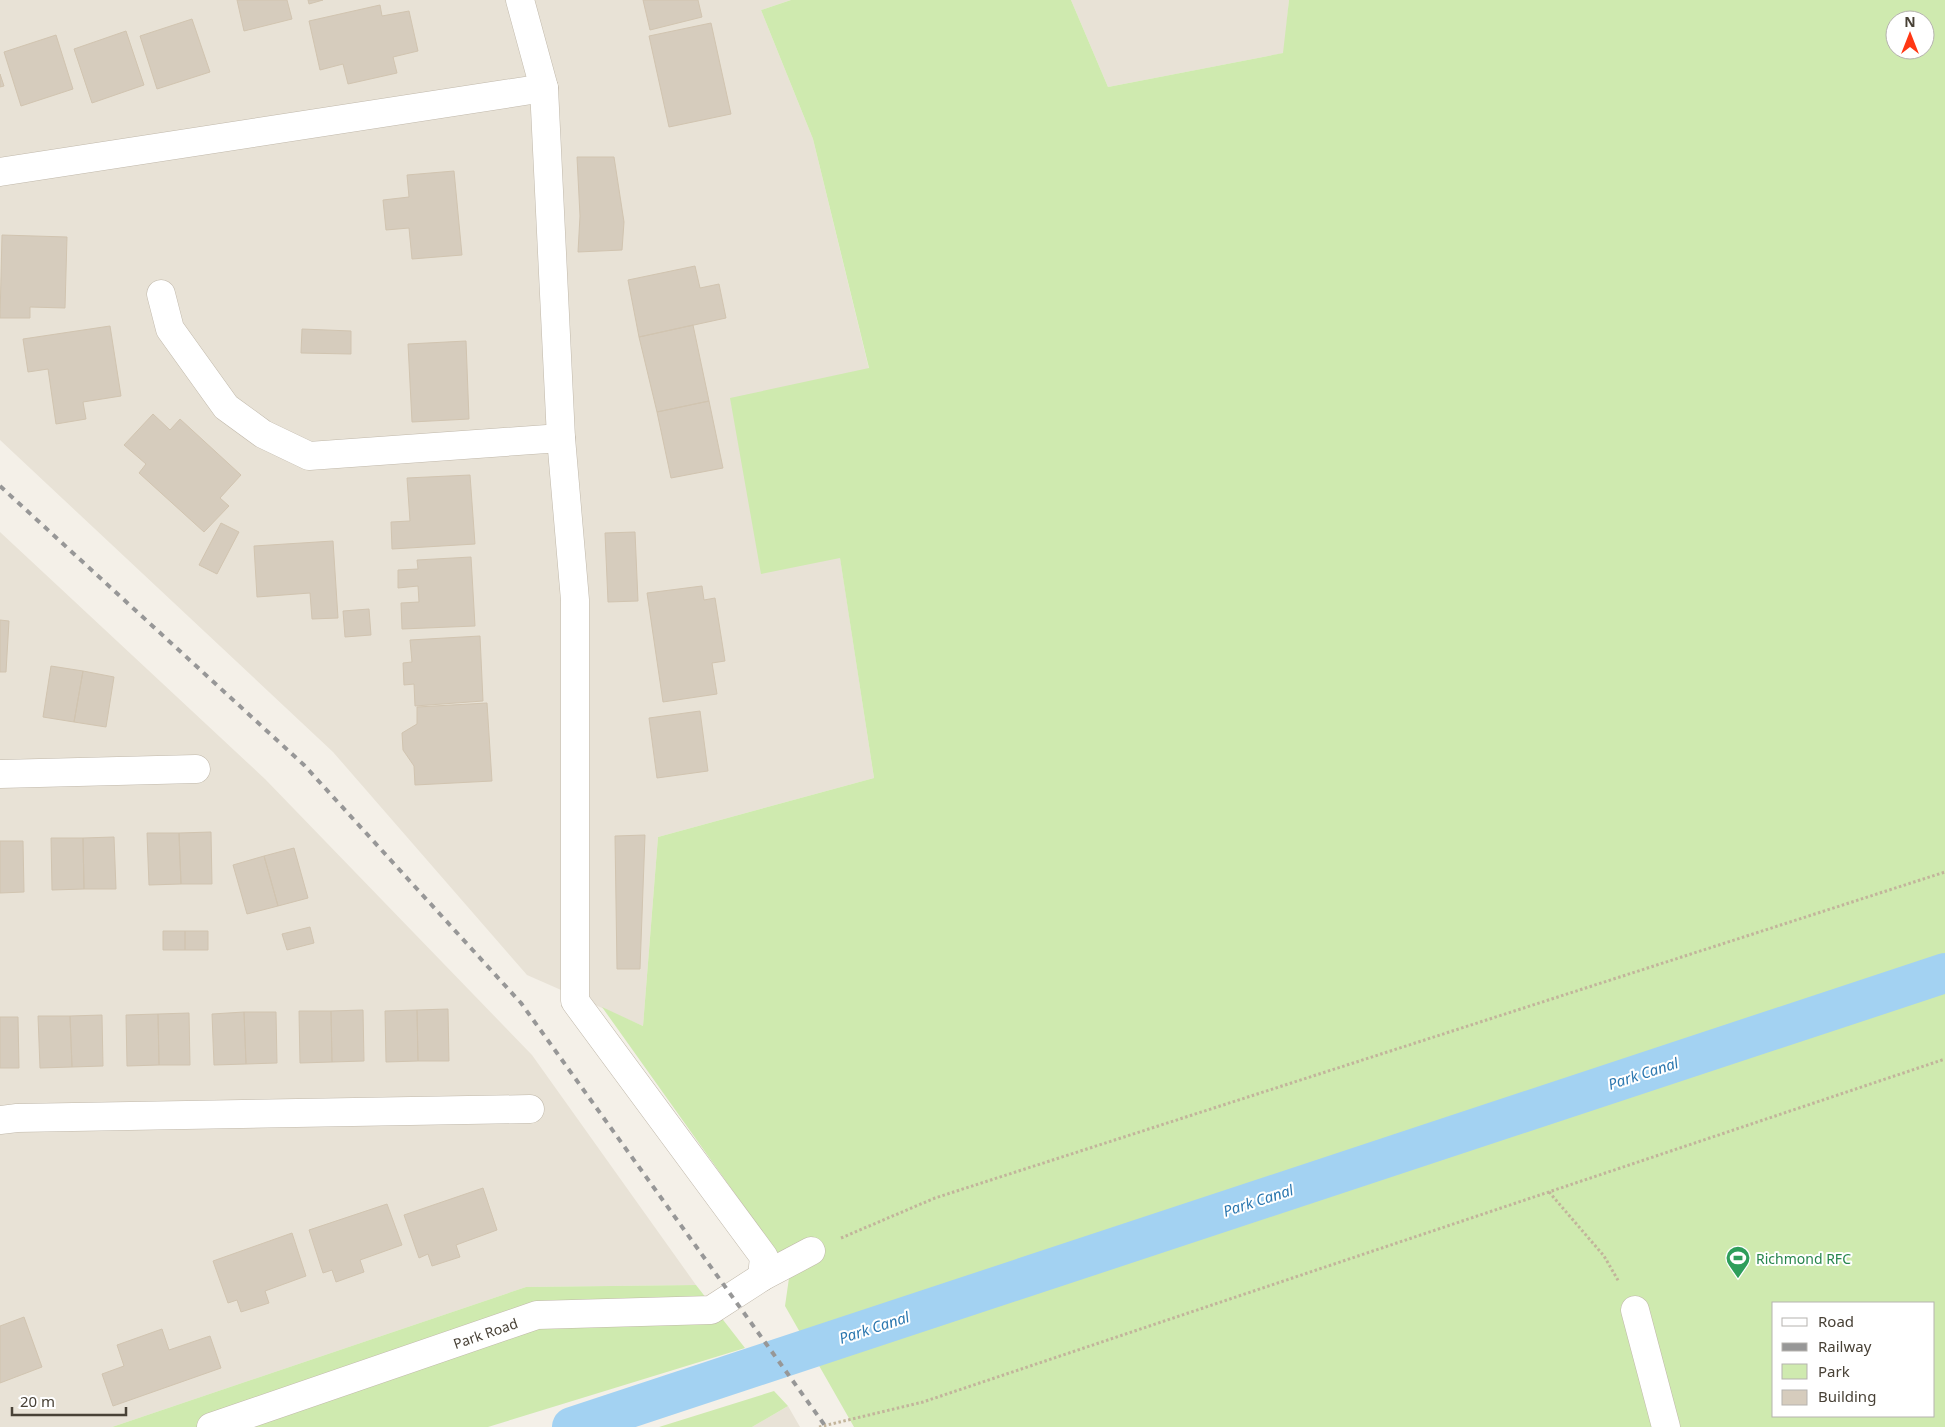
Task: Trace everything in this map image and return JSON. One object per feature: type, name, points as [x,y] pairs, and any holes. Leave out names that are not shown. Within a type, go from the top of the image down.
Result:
[{"type":"street","points":[[520,0],[544,88],[561,438],[575,600],[575,1001],[764,1257],[762,1277]]},
{"type":"street","points":[[0,172],[544,88]]},
{"type":"street","points":[[162,294],[170,329],[226,407],[263,434],[309,456],[561,438]]},
{"type":"street","points":[[0,774],[196,769]]},
{"type":"street","points":[[0,1120],[530,1109]]},
{"type":"street","name":"Park Road","points":[[211,1427],[538,1315],[711,1310],[762,1277],[811,1250]]},
{"type":"street","points":[[1635,1310],[1666,1427]]},
{"type":"path","points":[[811,1250],[935,1198],[1945,872]]},
{"type":"path","points":[[819,1427],[923,1402],[1945,1059]]},
{"type":"path","points":[[1549,1192],[1604,1256],[1635,1310]]},
{"type":"shaded area","points":[[0,0],[791,0],[761,10],[813,139],[869,369],[731,399],[840,557],[874,778],[658,837],[643,1026],[527,975],[333,752],[0,440]]},
{"type":"shaded area","points":[[1071,0],[1289,0],[1284,53],[1108,87]]},
{"type":"shaded area","points":[[0,532],[265,779],[532,1055],[696,1285],[526,1287],[112,1427],[0,1427]]},
{"type":"shaded area","points":[[788,1406],[800,1427],[752,1427]]},
{"type":"green space","points":[[791,0],[1071,0],[1108,87],[1283,53],[1289,0],[1945,0],[1945,1427],[854,1427],[785,1306],[790,1271],[602,1007],[643,1026],[658,837],[874,778],[840,558],[761,574],[730,398],[869,368],[813,139],[761,10]]},
{"type":"green space","points":[[696,1285],[745,1348],[488,1427],[112,1427],[526,1287]]},
{"type":"green space","points":[[774,1391],[788,1406],[752,1427],[659,1427]]},
{"type":"building","points":[[237,0],[287,0],[292,19],[244,31]]},
{"type":"building","points":[[308,0],[323,0],[309,4]]},
{"type":"building","points":[[643,0],[698,0],[702,17],[650,30]]},
{"type":"building","points":[[380,5],[382,16],[409,11],[418,51],[393,57],[397,73],[348,84],[343,64],[320,70],[309,21]]},
{"type":"building","points":[[192,19],[210,72],[157,89],[140,36]]},
{"type":"building","points":[[711,23],[731,114],[669,127],[649,36]]},
{"type":"building","points":[[126,31],[144,85],[92,103],[74,49]]},
{"type":"building","points":[[56,35],[73,89],[21,106],[4,52]]},
{"type":"building","points":[[0,74],[4,86],[0,87]]},
{"type":"building","points":[[577,157],[614,157],[624,222],[622,250],[578,252],[580,216]]},
{"type":"building","points":[[454,171],[462,255],[412,259],[409,228],[386,230],[383,200],[409,197],[407,175]]},
{"type":"building","points":[[2,235],[67,237],[65,308],[30,307],[30,318],[0,318]]},
{"type":"building","points":[[695,266],[700,288],[719,284],[726,318],[639,337],[628,280]]},
{"type":"building","points":[[693,325],[709,401],[657,412],[639,337]]},
{"type":"building","points":[[110,326],[121,396],[83,402],[86,419],[56,424],[48,369],[28,372],[23,339]]},
{"type":"building","points":[[302,329],[351,331],[351,354],[301,353]]},
{"type":"building","points":[[466,341],[469,419],[412,422],[408,344]]},
{"type":"building","points":[[709,401],[723,468],[671,478],[657,412]]},
{"type":"building","points":[[153,414],[170,430],[180,419],[241,475],[220,498],[229,506],[204,532],[139,473],[146,464],[124,445]]},
{"type":"building","points":[[470,475],[475,544],[392,549],[391,522],[410,521],[407,478]]},
{"type":"building","points":[[221,523],[239,532],[217,574],[199,565]]},
{"type":"building","points":[[635,532],[638,601],[608,602],[605,533]]},
{"type":"building","points":[[333,541],[338,618],[312,619],[310,593],[257,597],[254,546]]},
{"type":"building","points":[[471,557],[475,626],[402,629],[401,603],[419,602],[418,586],[398,588],[398,570],[418,569],[417,560]]},
{"type":"building","points":[[702,586],[704,600],[715,598],[725,661],[712,663],[717,694],[663,702],[647,593]]},
{"type":"building","points":[[369,609],[371,635],[345,637],[343,611]]},
{"type":"building","points":[[0,620],[9,621],[6,672],[0,672]]},
{"type":"building","points":[[480,636],[483,701],[415,706],[414,684],[404,685],[403,663],[412,662],[410,640]]},
{"type":"building","points":[[51,666],[83,671],[74,722],[43,717]]},
{"type":"building","points":[[83,671],[114,677],[106,727],[74,722]]},
{"type":"building","points":[[487,703],[492,781],[415,785],[414,766],[403,750],[402,733],[417,724],[417,707]]},
{"type":"building","points":[[700,711],[708,771],[657,778],[649,718]]},
{"type":"building","points":[[211,832],[212,884],[181,884],[179,833]]},
{"type":"building","points":[[147,833],[179,833],[181,884],[149,885]]},
{"type":"building","points":[[645,835],[640,969],[617,969],[615,836]]},
{"type":"building","points":[[114,837],[116,889],[84,889],[83,838]]},
{"type":"building","points":[[51,838],[83,838],[84,889],[52,890]]},
{"type":"building","points":[[0,841],[23,841],[24,892],[0,893]]},
{"type":"building","points":[[294,848],[308,898],[278,906],[264,856]]},
{"type":"building","points":[[264,856],[278,906],[247,914],[233,865]]},
{"type":"building","points":[[310,927],[314,943],[287,950],[282,934]]},
{"type":"building","points":[[163,931],[185,931],[185,950],[163,950]]},
{"type":"building","points":[[185,931],[208,931],[208,950],[185,950]]},
{"type":"building","points":[[448,1009],[449,1061],[418,1061],[417,1010]]},
{"type":"building","points":[[363,1010],[364,1061],[332,1062],[331,1011]]},
{"type":"building","points":[[417,1010],[418,1061],[386,1062],[385,1011]]},
{"type":"building","points":[[299,1011],[331,1011],[332,1062],[300,1063]]},
{"type":"building","points":[[244,1012],[276,1012],[277,1063],[246,1064]]},
{"type":"building","points":[[244,1012],[246,1064],[214,1065],[212,1014]]},
{"type":"building","points":[[189,1013],[190,1065],[159,1065],[158,1014]]},
{"type":"building","points":[[158,1014],[159,1065],[127,1066],[126,1015]]},
{"type":"building","points":[[102,1015],[103,1066],[72,1067],[70,1016]]},
{"type":"building","points":[[38,1016],[70,1016],[72,1067],[40,1068]]},
{"type":"building","points":[[0,1017],[18,1017],[19,1068],[0,1068]]},
{"type":"building","points":[[483,1188],[497,1230],[456,1245],[460,1257],[432,1266],[428,1254],[419,1258],[404,1215]]},
{"type":"building","points":[[387,1204],[402,1245],[360,1260],[364,1272],[336,1282],[332,1270],[323,1273],[309,1230]]},
{"type":"building","points":[[292,1233],[306,1276],[265,1291],[269,1303],[241,1312],[237,1300],[228,1303],[213,1261]]},
{"type":"building","points":[[24,1317],[42,1367],[0,1383],[0,1326]]},
{"type":"building","points":[[162,1329],[169,1350],[210,1336],[221,1368],[113,1406],[102,1374],[124,1366],[117,1345]]},
{"type":"waterway","name":"Park Canal","points":[[572,1427],[1945,973]]},
{"type":"railway","points":[[0,486],[304,765],[521,1003],[826,1427]]},
{"type":"place","name":"Richmond RFC","points":[[1738,1279]]}]
